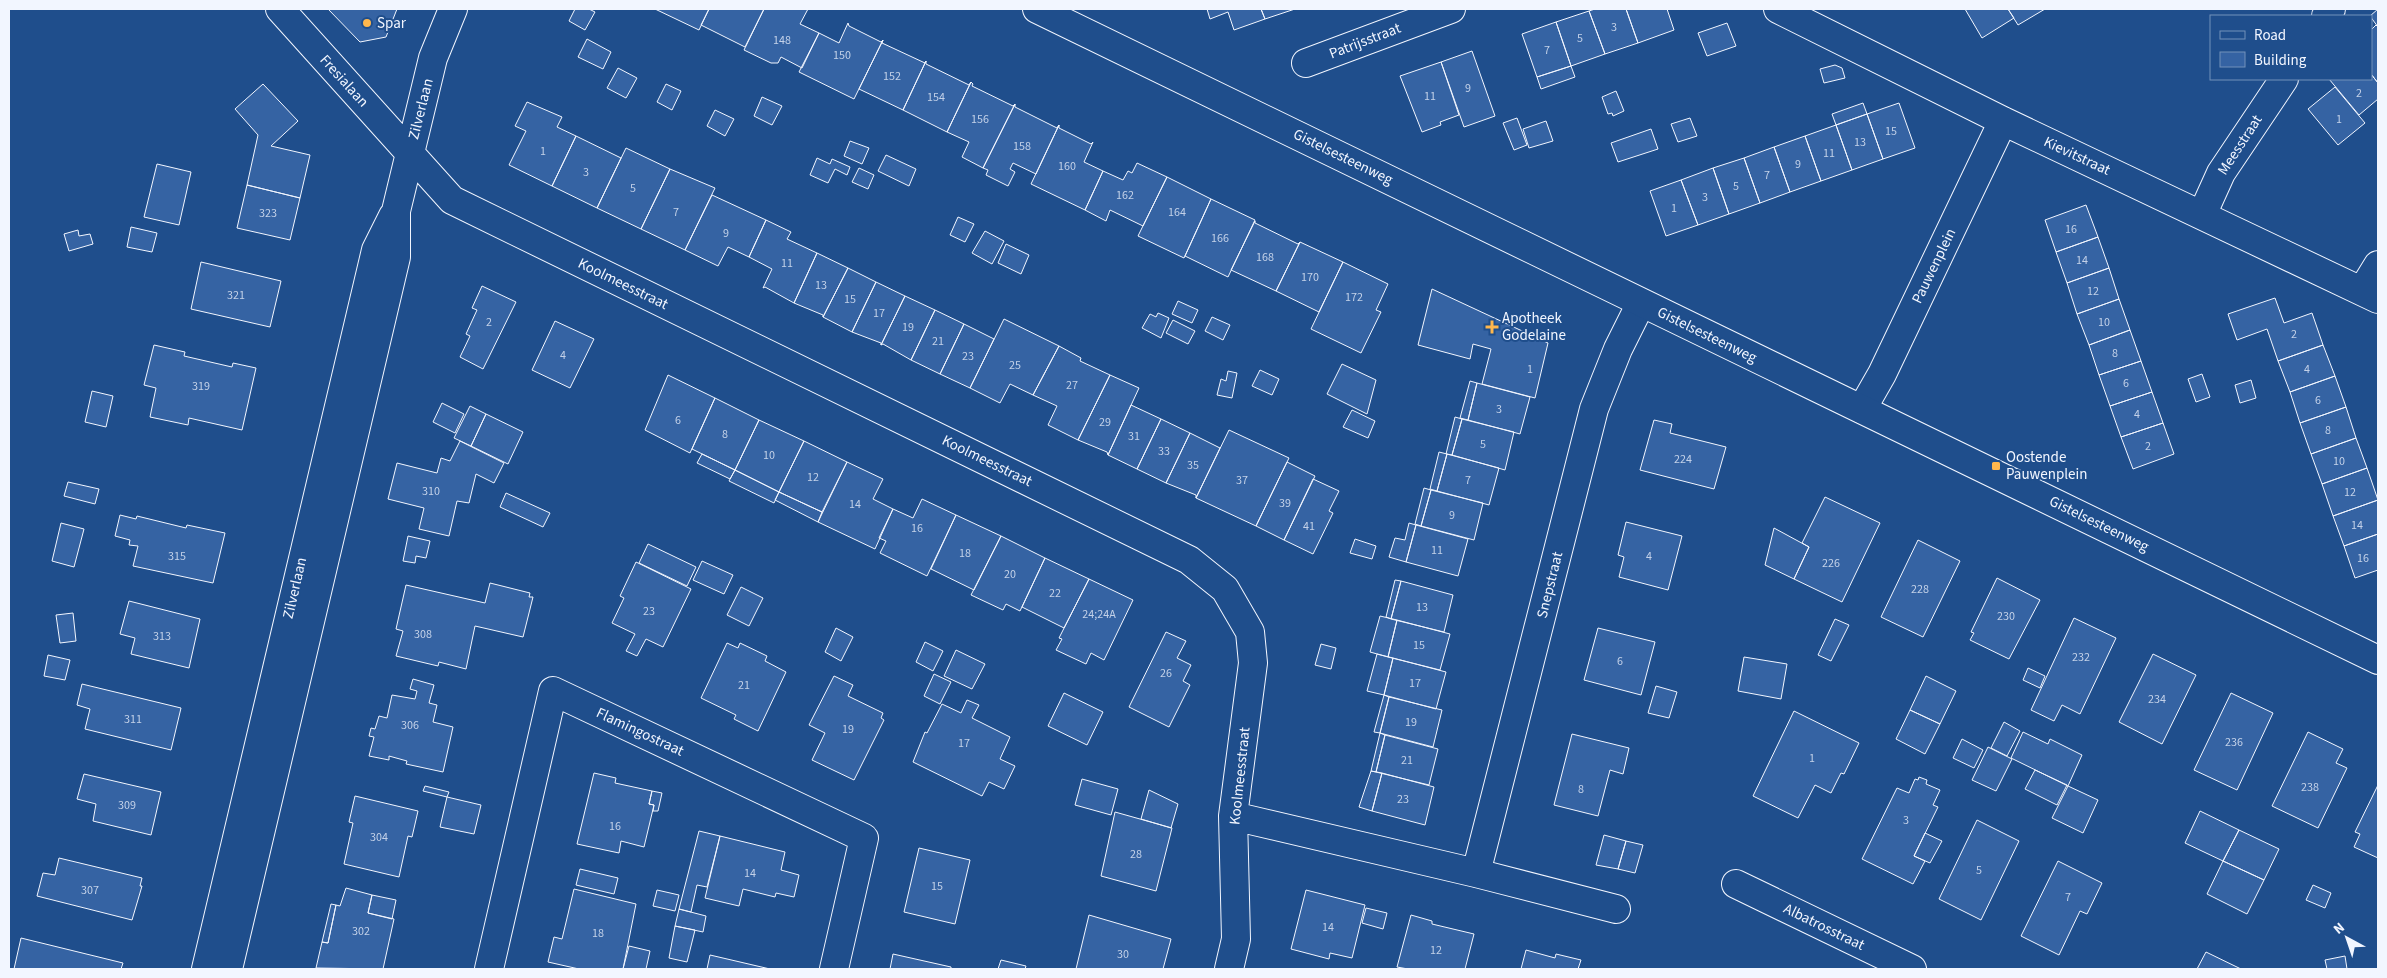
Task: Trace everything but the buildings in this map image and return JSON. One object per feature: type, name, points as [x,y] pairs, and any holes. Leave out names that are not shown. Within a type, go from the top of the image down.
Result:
[{"type":"street","name":"Fresialaan","points":[[280,9],[410,152]]},
{"type":"street","name":"Zilverlaan","points":[[228,969],[396,257],[396,211],[433,58],[453,9]]},
{"type":"street","name":"Gistelsesteenweg","points":[[1036,9],[2378,660]]},
{"type":"street","name":"Patrijsstraat","points":[[1306,63],[1451,9]]},
{"type":"street","name":"Kievitstraat","points":[[1778,9],[2003,122],[2370,295]]},
{"type":"street","name":"Meesstraat","points":[[2202,215],[2221,172],[2283,80]]},
{"type":"street","name":"Pauwenplein","points":[[1862,409],[1886,365],[2003,122]]},
{"type":"street","name":"Koolmeesstraat","points":[[410,152],[452,200],[1189,560],[1226,589],[1250,632],[1253,662],[1233,816],[1236,939],[1230,969]]},
{"type":"street","name":"Zilverlaan","points":[[206,969],[376,250],[396,211]]},
{"type":"street","points":[[2370,295],[2378,265]]},
{"type":"street","name":"Snepstraat","points":[[1476,873],[1594,409],[1618,349],[1641,303]]},
{"type":"street","name":"Flamingostraat","points":[[489,969],[553,691],[864,838],[834,969]]},
{"type":"street","points":[[1233,816],[1476,873],[1616,909]]},
{"type":"street","name":"Albatrosstraat","points":[[1736,884],[1912,969]]},
{"type":"place","name":"Spar","points":[[367,23]]},
{"type":"place","name":"Apotheek Godelaine","points":[[1492,327]]},
{"type":"place","name":"Oostende Pauwenplein","points":[[1996,466]]}]
